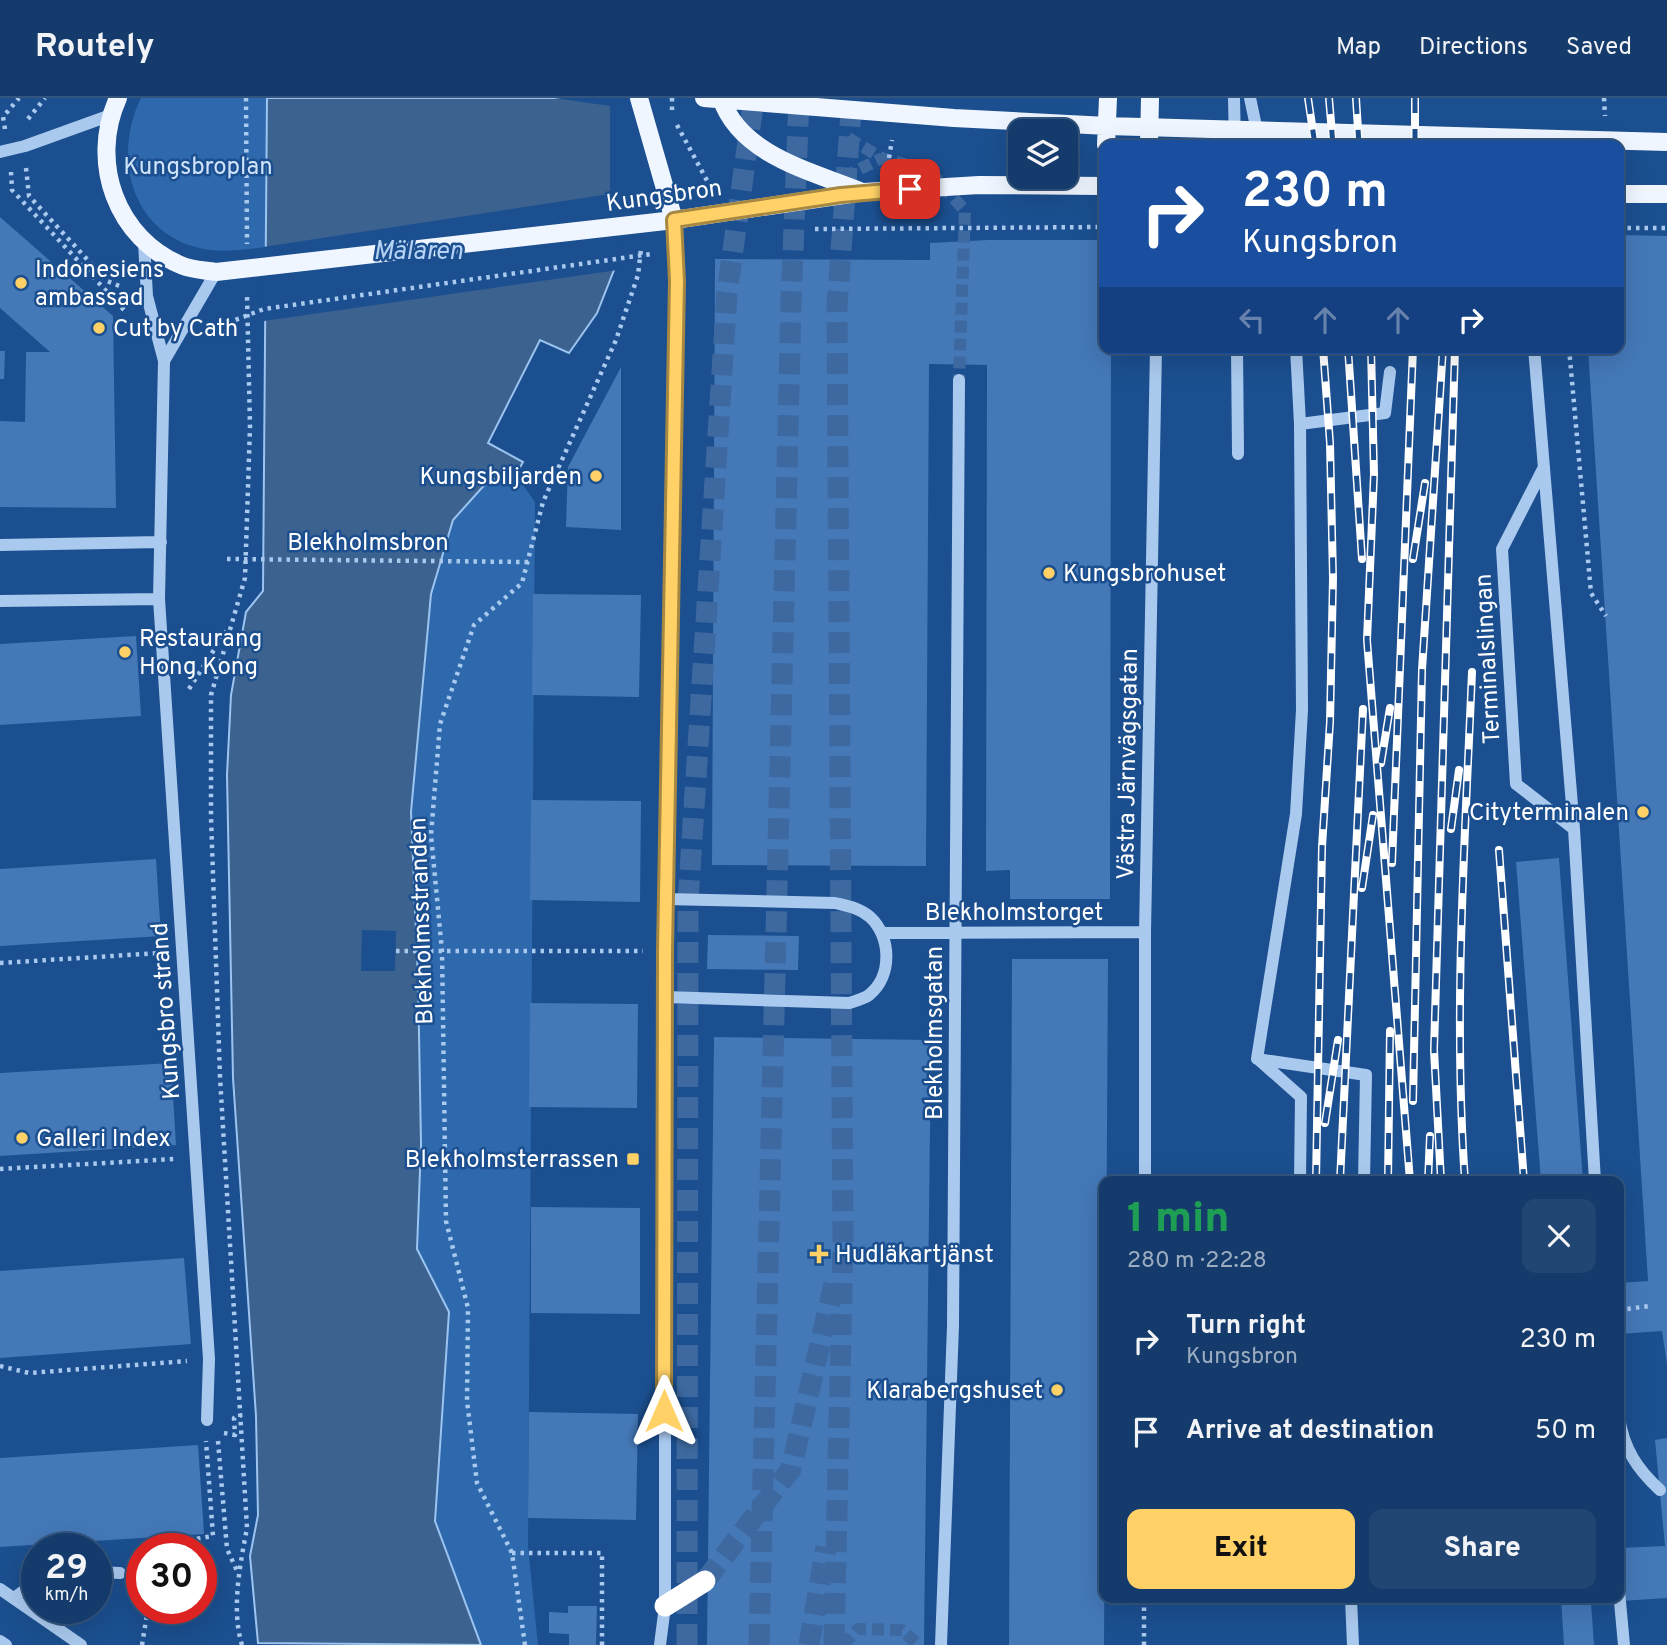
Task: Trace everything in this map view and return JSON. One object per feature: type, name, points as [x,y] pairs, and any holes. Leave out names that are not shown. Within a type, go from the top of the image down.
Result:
[{"type":"highway","points":[[665,1606],[705,1581]]},
{"type":"main road","points":[[118,98],[111,115],[105,161],[109,182],[129,223],[144,242],[186,267],[224,272]]},
{"type":"main road","points":[[639,98],[674,220]]},
{"type":"main road","points":[[1106,140],[1108,98]]},
{"type":"main road","points":[[1149,136],[1150,98]]},
{"type":"main road","points":[[715,99],[1107,127],[1149,136],[1400,140]]},
{"type":"main road","points":[[715,99],[745,136],[772,155],[864,192]]},
{"type":"main road","points":[[1624,142],[1667,142]]},
{"type":"main road","name":"Kungsbron","points":[[224,272],[674,220],[864,192],[979,185],[1099,186]]},
{"type":"main road","points":[[1624,194],[1667,194]]},
{"type":"street","points":[[1234,98],[1235,140]]},
{"type":"street","points":[[1250,98],[1260,140]]},
{"type":"street","points":[[5,151],[111,115]]},
{"type":"street","points":[[660,1645],[665,1606],[665,997],[677,281],[674,220]]},
{"type":"street","points":[[0,545],[161,542],[164,362],[146,296],[144,242]]},
{"type":"street","points":[[164,362],[224,272]]},
{"type":"street","name":"Västra Järnvägsgatan","points":[[1145,1176],[1145,932],[1156,354]]},
{"type":"street","points":[[1237,354],[1238,454]]},
{"type":"street","points":[[1257,1059],[1296,814],[1302,710],[1300,424],[1296,354]]},
{"type":"street","points":[[1535,354],[1574,829],[1595,1176]]},
{"type":"street","points":[[1300,424],[1385,413],[1390,372]]},
{"type":"street","name":"Blekholmsgatan","points":[[941,1645],[953,1326],[959,380]]},
{"type":"street","name":"Terminalslingan","points":[[1544,467],[1502,549],[1516,784],[1574,829]]},
{"type":"street","name":"Kungsbro strand","points":[[161,542],[159,599],[209,1359],[207,1420]]},
{"type":"street","points":[[0,601],[159,599]]},
{"type":"street","points":[[665,997],[849,1003],[868,996],[880,982],[886,966],[883,933],[869,916],[853,907],[835,903],[666,899]]},
{"type":"street","name":"Blekholmstorget","points":[[883,933],[1145,932]]},
{"type":"street","points":[[1257,1059],[1301,1097],[1300,1176]]},
{"type":"street","points":[[1257,1059],[1366,1075],[1364,1176]]},
{"type":"street","points":[[1624,1446],[1643,1474],[1660,1490]]},
{"type":"street","points":[[112,1573],[120,1573]]},
{"type":"street","points":[[0,1589],[81,1645]]},
{"type":"street","points":[[13,1598],[21,1592]]},
{"type":"street","points":[[1351,1603],[1353,1645]]},
{"type":"street","points":[[1620,1603],[1624,1645]]},
{"type":"street","points":[[0,1641],[6,1645]]},
{"type":"path","points":[[45,98],[25,123],[29,196],[107,281],[146,296]]},
{"type":"path","points":[[246,98],[247,253]]},
{"type":"path","points":[[672,98],[672,114],[695,161]]},
{"type":"path","points":[[5,151],[12,190],[124,310]]},
{"type":"path","points":[[804,230],[1099,226]]},
{"type":"path","points":[[1624,228],[1667,228]]},
{"type":"path","name":"Blekholmsstranden","points":[[525,1645],[512,1553],[477,1483],[467,1401],[468,1308],[446,1221],[442,951],[431,835],[440,724],[474,625],[522,583],[543,502],[616,340],[638,275],[642,239]]},
{"type":"path","points":[[225,333],[235,320],[264,309],[651,254]]},
{"type":"path","points":[[242,1645],[239,1634],[239,1574],[247,1528],[220,1077],[211,817],[211,695],[245,578],[247,293]]},
{"type":"path","points":[[1570,354],[1591,593],[1606,616]]},
{"type":"path","name":"Blekholmsbron","points":[[227,559],[528,562]]},
{"type":"path","points":[[187,699],[190,686],[230,625]]},
{"type":"path","points":[[0,964],[182,951]]},
{"type":"path","points":[[396,951],[618,951]]},
{"type":"path","points":[[0,1169],[196,1158]]},
{"type":"path","points":[[1624,1310],[1650,1306]]},
{"type":"path","points":[[0,1366],[29,1373],[209,1359]]},
{"type":"path","points":[[235,1435],[234,1418],[242,1415]]},
{"type":"path","points":[[207,1420],[219,1443],[227,1549],[239,1574]]},
{"type":"path","points":[[205,1451],[213,1533]]},
{"type":"path","points":[[512,1553],[602,1553],[602,1645]]},
{"type":"path","points":[[1144,1603],[1144,1645]]},
{"type":"path","points":[[142,1645],[145,1624]]},
{"type":"green space","name":"Kungsbroplan","points":[[141,98],[267,98],[267,247],[229,251],[201,248],[170,236],[153,222],[132,185],[128,163],[133,119]]},
{"type":"green space","points":[[516,475],[535,502],[528,1546],[538,1645],[481,1645],[435,1521],[449,1312],[417,1249],[421,1144],[411,812],[431,594],[453,520],[488,481]]},
{"type":"water","name":"Mälaren","points":[[267,98],[611,98],[614,270],[597,313],[569,353],[540,340],[488,443],[523,462],[516,475],[488,481],[453,520],[431,594],[411,812],[421,1144],[417,1249],[449,1312],[435,1521],[481,1645],[258,1643],[250,1556],[258,1515],[256,1416],[233,1078],[227,775],[231,695],[246,612],[263,591]]},
{"type":"pier","points":[[554,98],[615,98],[614,194],[618,270],[264,321],[263,247],[610,194],[610,106]]},
{"type":"pier","points":[[362,930],[396,931],[395,971],[361,971]]},
{"type":"building","points":[[0,217],[113,316],[116,508],[0,507],[0,421],[25,422],[26,352],[50,352],[0,308]]},
{"type":"building","name":"Cityterminalen","points":[[1624,235],[1667,236],[1667,1364],[1662,1331],[1624,1334],[1624,1283],[1648,1281],[1588,354],[1624,354]]},
{"type":"building","points":[[1099,240],[1099,354],[1111,354],[1110,899],[1010,899],[1010,870],[986,871],[987,365],[929,364],[926,866],[712,865],[715,259],[930,260],[930,243]]},
{"type":"building","points":[[0,351],[5,351],[4,379],[0,379]]},
{"type":"building","points":[[621,367],[621,530],[566,527],[568,467]]},
{"type":"building","points":[[533,594],[641,595],[639,697],[532,695]]},
{"type":"building","points":[[136,636],[141,716],[0,725],[0,644]]},
{"type":"building","points":[[531,800],[641,801],[640,902],[530,900]]},
{"type":"building","points":[[1559,858],[1583,1176],[1541,1176],[1516,862]]},
{"type":"building","points":[[156,859],[161,936],[0,946],[0,869]]},
{"type":"building","points":[[708,935],[799,936],[798,970],[707,969]]},
{"type":"building","name":"Klarabergshuset","points":[[1012,959],[1108,959],[1107,1176],[1099,1176],[1099,1603],[1104,1603],[1104,1645],[1009,1645]]},
{"type":"building","points":[[530,1003],[638,1004],[637,1108],[529,1107]]},
{"type":"building","points":[[714,1037],[931,1040],[924,1645],[707,1645]]},
{"type":"building","points":[[171,1063],[176,1145],[0,1156],[0,1073]]},
{"type":"building","points":[[531,1207],[640,1208],[640,1314],[531,1313]]},
{"type":"building","points":[[184,1258],[191,1344],[0,1358],[0,1271]]},
{"type":"building","points":[[529,1412],[638,1414],[636,1520],[528,1518]]},
{"type":"building","points":[[1667,1438],[1667,1598],[1624,1601],[1624,1548],[1665,1546],[1655,1440]]},
{"type":"building","points":[[198,1445],[204,1533],[126,1533],[126,1539],[112,1540],[112,1533],[21,1533],[21,1546],[0,1547],[0,1458]]},
{"type":"building","points":[[1561,1603],[1591,1603],[1594,1645],[1564,1645]]},
{"type":"building","points":[[568,1606],[597,1606],[596,1645],[569,1645],[569,1634],[549,1633],[549,1612],[568,1613]]},
{"type":"tunnel","points":[[687,1645],[688,902],[727,293],[754,98]]},
{"type":"tunnel","points":[[759,1645],[791,303],[799,98]]},
{"type":"tunnel","points":[[834,1645],[843,1243],[837,306],[852,98]]},
{"type":"tunnel","points":[[848,138],[882,158],[930,171],[965,211],[959,380]]},
{"type":"tunnel","points":[[844,177],[882,158]]},
{"type":"tunnel","points":[[705,1581],[791,1469],[834,1284]]},
{"type":"tunnel","points":[[809,1645],[826,1547]]},
{"type":"tunnel","points":[[843,1645],[858,1629],[902,1630],[918,1645]]},
{"type":"railway","points":[[1308,98],[1314,140]]},
{"type":"railway","points":[[1329,98],[1333,140]]},
{"type":"railway","points":[[1356,98],[1359,140]]},
{"type":"railway","points":[[1415,98],[1415,140]]},
{"type":"railway","points":[[1316,1176],[1322,847],[1330,722],[1333,578],[1330,443],[1323,354]]},
{"type":"railway","points":[[1348,354],[1362,559]]},
{"type":"railway","points":[[1371,354],[1374,474],[1367,640],[1410,1176]]},
{"type":"railway","points":[[1392,863],[1413,354]]},
{"type":"railway","points":[[1413,1101],[1422,670],[1443,354]]},
{"type":"railway","points":[[1441,1176],[1434,1050],[1455,354]]},
{"type":"railway","points":[[1413,559],[1425,483]]},
{"type":"railway","points":[[1465,1176],[1460,991],[1472,672]]},
{"type":"railway","points":[[1381,763],[1390,708]]},
{"type":"railway","points":[[1340,1176],[1363,709]]},
{"type":"railway","points":[[1451,829],[1459,770]]},
{"type":"railway","points":[[1362,888],[1373,815]]},
{"type":"railway","points":[[1499,850],[1524,1176]]},
{"type":"railway","points":[[1388,1176],[1390,1031]]},
{"type":"railway","points":[[1325,1123],[1338,1040]]},
{"type":"railway","points":[[1428,1176],[1430,1136]]},
{"type":"place","name":"Indonesiens ambassad","points":[[21,283]]},
{"type":"place","name":"Cut by Cath","points":[[99,328]]},
{"type":"place","name":"Kungsbiljarden","points":[[596,476]]},
{"type":"place","name":"Kungsbrohuset","points":[[1049,573]]},
{"type":"place","name":"Restaurang Hong Kong","points":[[125,652]]},
{"type":"place","name":"Cityterminalen","points":[[1643,812]]},
{"type":"place","name":"Galleri Index","points":[[22,1138]]},
{"type":"place","name":"Blekholmsterrassen","points":[[633,1159]]},
{"type":"place","name":"Hudläkartjänst","points":[[819,1254]]},
{"type":"place","name":"Klarabergshuset","points":[[1057,1390]]},
{"type":"route","points":[[664,1411],[665,951],[677,281],[674,220],[841,195],[910,189]]}]
